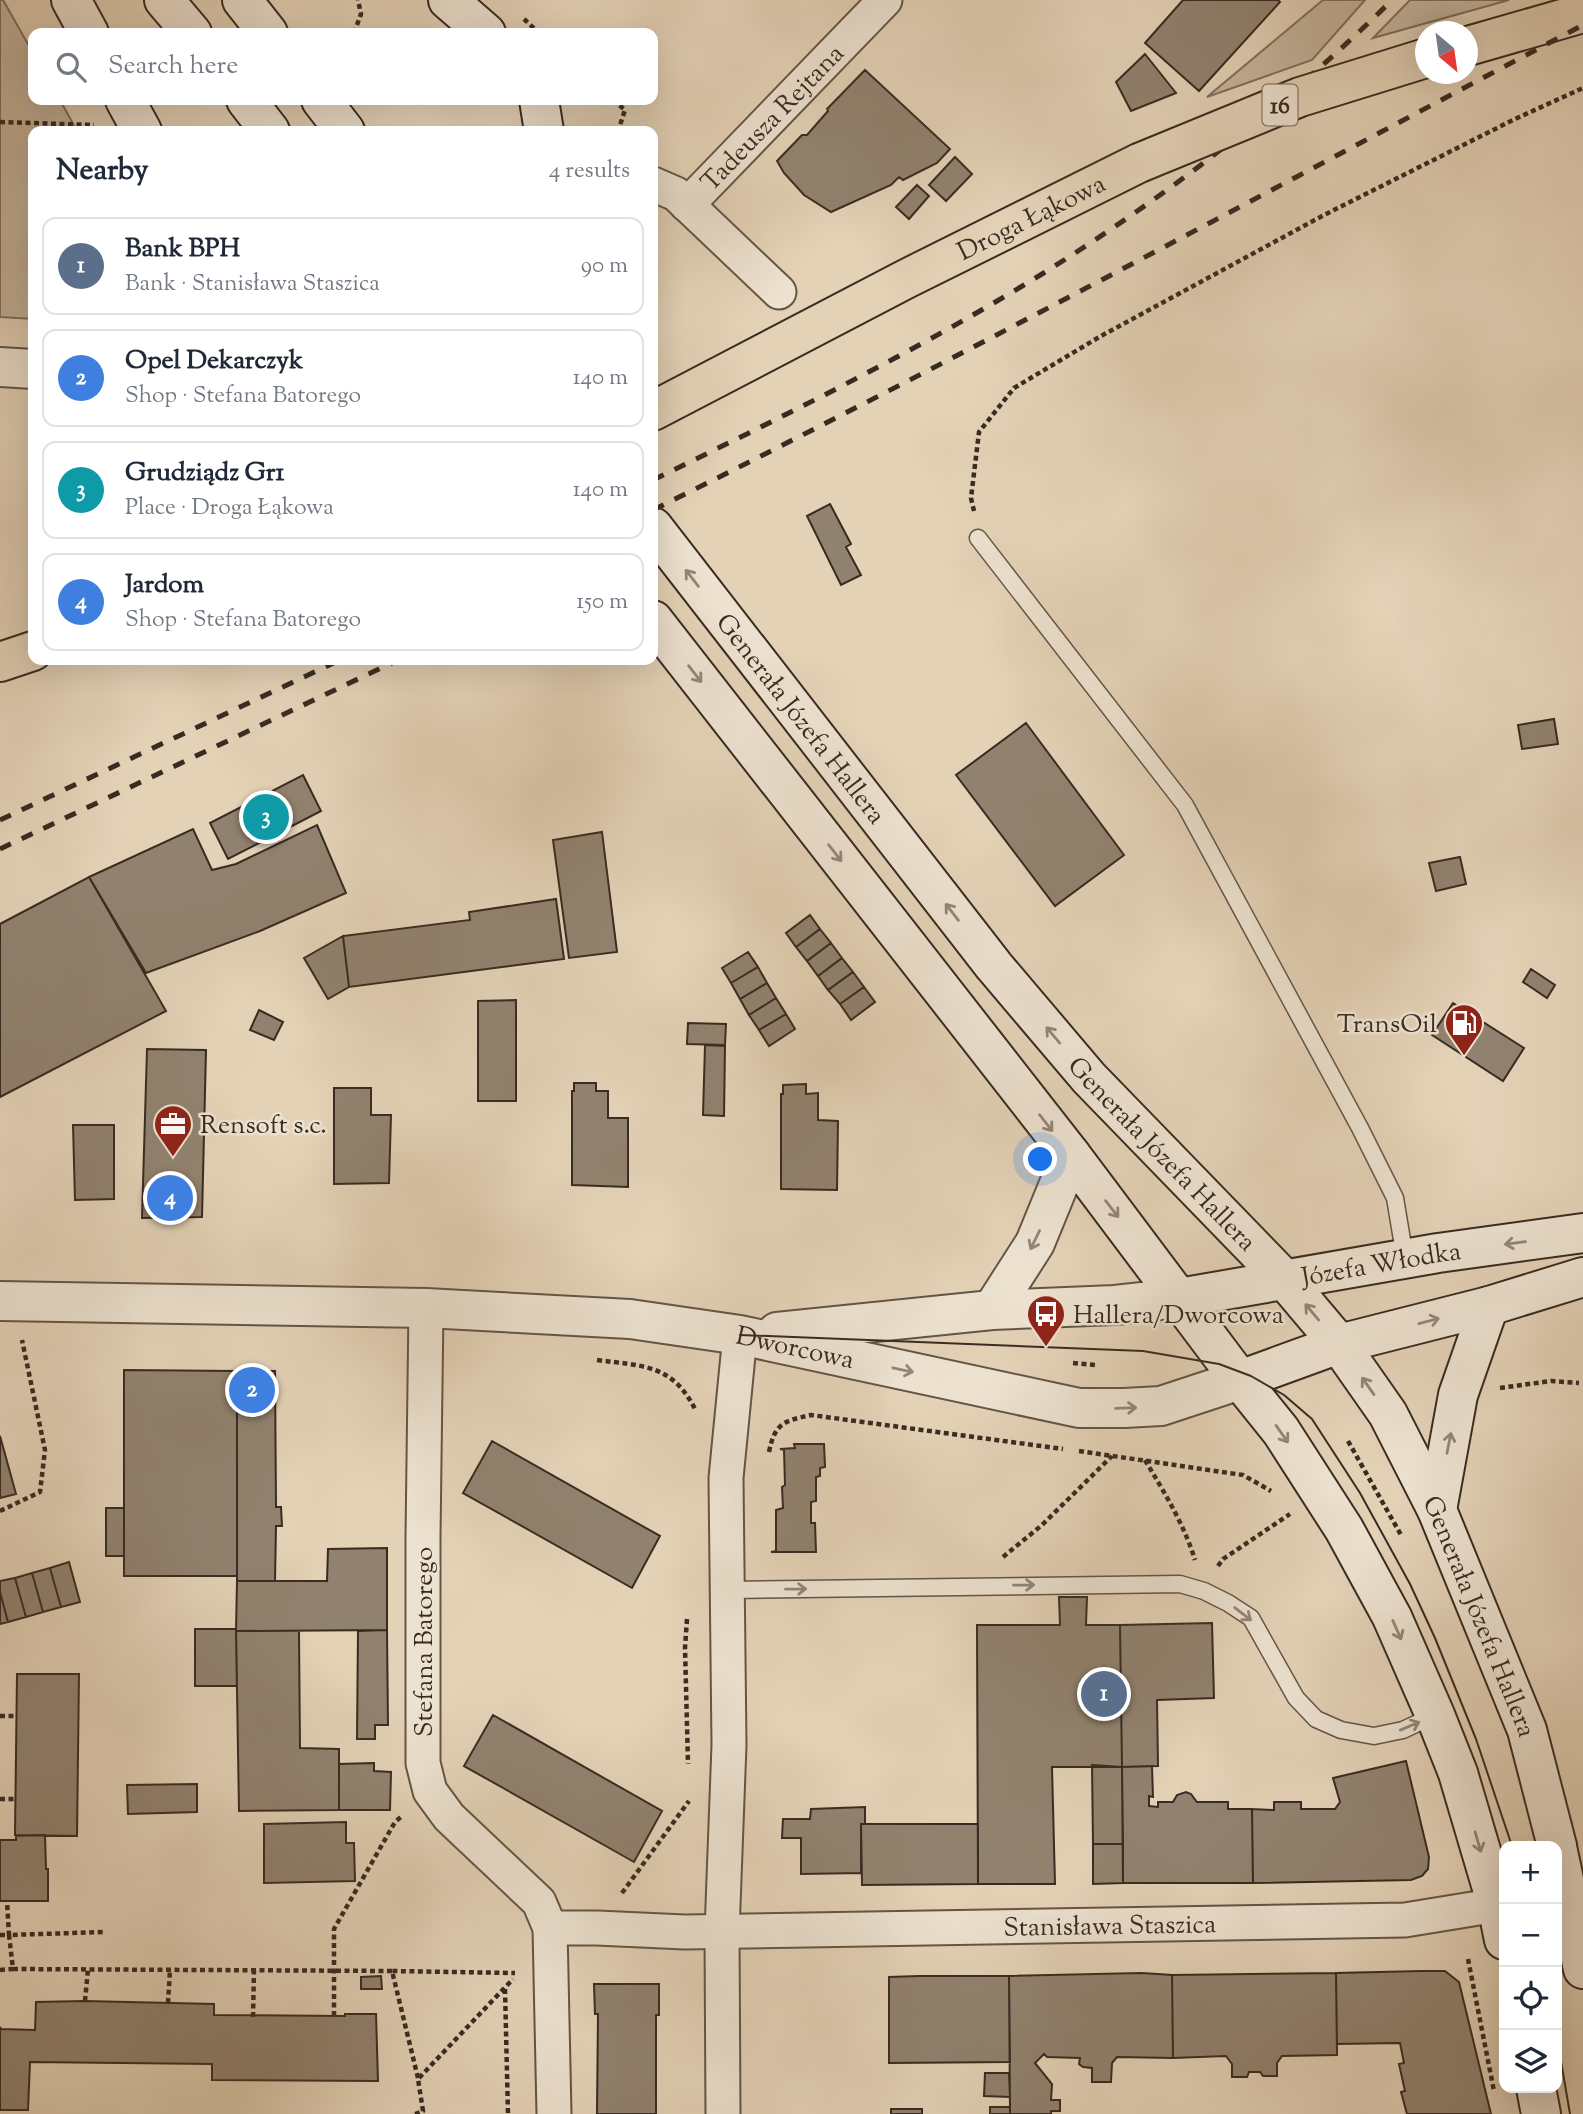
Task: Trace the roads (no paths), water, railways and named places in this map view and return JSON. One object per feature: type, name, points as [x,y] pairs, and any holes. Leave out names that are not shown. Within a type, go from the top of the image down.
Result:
[{"type":"main road","points":[[71,0],[86,28]]},
{"type":"main road","points":[[164,0],[188,28]]},
{"type":"main road","points":[[242,0],[264,28]]},
{"type":"main road","points":[[447,0],[480,28]]},
{"type":"main road","points":[[1478,43],[1583,13]]},
{"type":"main road","name":"Droga Łąkowa","points":[[658,408],[906,279],[1139,163],[1300,97],[1415,61]]},
{"type":"main road","points":[[128,105],[139,126]]},
{"type":"main road","points":[[250,105],[266,126]]},
{"type":"main road","points":[[325,105],[341,126]]},
{"type":"main road","points":[[540,105],[543,126]]},
{"type":"main road","points":[[0,367],[28,369]]},
{"type":"main road","name":"Generała Józefa Hallera","points":[[658,533],[994,966],[1089,1078],[1285,1280],[1339,1344],[1388,1414],[1437,1510],[1527,1730],[1555,1841]]},
{"type":"main road","points":[[658,626],[1072,1155],[1281,1431],[1344,1529],[1392,1618],[1458,1773],[1499,1916]]},
{"type":"main road","points":[[0,662],[28,653]]},
{"type":"main road","points":[[992,1310],[1035,1243],[1072,1155]]},
{"type":"main road","name":"Józefa Włodka","points":[[1179,1298],[1405,1259],[1583,1233]]},
{"type":"main road","points":[[1240,1380],[1339,1344],[1489,1306],[1583,1277]]},
{"type":"main road","name":"Dworcowa","points":[[740,1335],[992,1310],[1115,1305],[1179,1298]]},
{"type":"main road","points":[[0,1301],[426,1308],[630,1320],[740,1335]]},
{"type":"main road","points":[[1437,1510],[1458,1395],[1489,1306]]},
{"type":"main road","name":"Dworcowa","points":[[740,1335],[1079,1408],[1161,1406],[1240,1380]]},
{"type":"main road","name":"Generała Józefa Hallera","points":[[1562,1870],[1583,1969]]},
{"type":"main road","points":[[1537,2093],[1541,2114]]},
{"type":"street","name":"Tadeusza Rejtana","points":[[688,205],[885,0]]},
{"type":"street","name":"Tadeusza Rejtana","points":[[658,186],[676,194],[779,292]]},
{"type":"street","name":"Stefana Batorego","points":[[426,1308],[423,1763],[430,1791],[449,1817],[539,1902],[550,1928],[554,2114]]},
{"type":"street","points":[[723,2114],[722,1931],[729,1745],[726,1478],[740,1335]]},
{"type":"street","name":"Stanisława Staszica","points":[[722,1931],[1405,1920],[1499,1923]]},
{"type":"street","points":[[550,1928],[722,1931]]},
{"type":"lane","points":[[978,538],[1185,805],[1360,1128],[1395,1198],[1405,1259]]},
{"type":"lane","points":[[728,1590],[1180,1584],[1204,1591],[1251,1618],[1296,1698],[1316,1718],[1341,1730],[1374,1736],[1403,1730],[1435,1715]]},
{"type":"tram line","points":[[740,1335],[1143,1351],[1219,1364],[1251,1376],[1284,1395],[1312,1419],[1360,1493],[1410,1584],[1476,1739],[1510,1841]]},
{"type":"tram line","points":[[1562,2067],[1570,2114]]},
{"type":"railway","points":[[658,478],[899,356],[995,302],[1089,244],[1180,180],[1268,112],[1311,76],[1392,0]]},
{"type":"railway","points":[[658,507],[1003,331],[1583,25]]},
{"type":"railway","points":[[0,820],[329,665]]},
{"type":"railway","points":[[0,849],[387,665]]},
{"type":"place","name":"Grudziądz Gr1","points":[[266,817]]},
{"type":"place","name":"TransOil","points":[[1464,1057]]},
{"type":"place","name":"Rensoft s.c.","points":[[173,1158]]},
{"type":"place","name":"Jardom","points":[[170,1198]]},
{"type":"place","name":"Hallera/Dworcowa","points":[[1046,1348]]},
{"type":"place","name":"Opel Dekarczyk","points":[[252,1390]]},
{"type":"place","name":"Bank BPH","points":[[1104,1694]]}]
